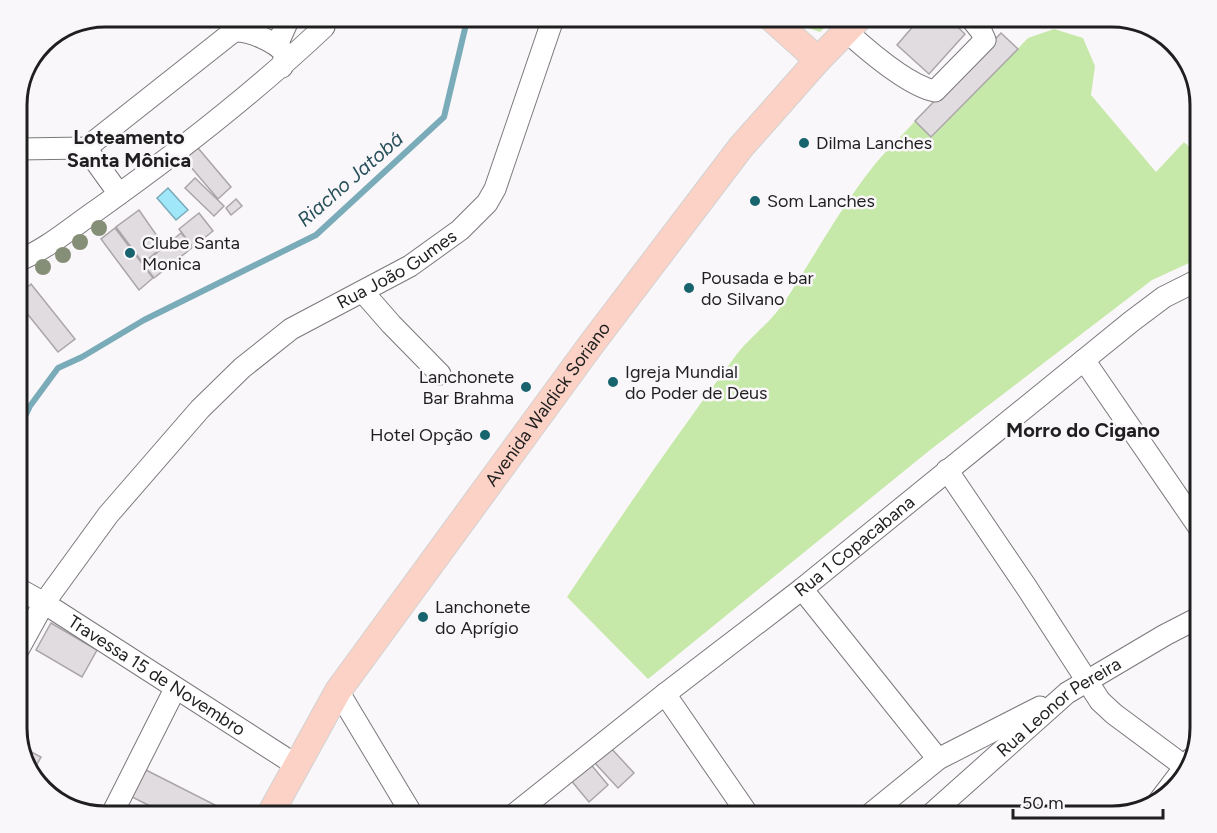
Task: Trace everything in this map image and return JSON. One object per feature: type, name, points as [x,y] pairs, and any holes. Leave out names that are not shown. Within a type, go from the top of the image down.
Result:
[{"type":"main road","points":[[777,27],[811,69]]},
{"type":"main road","name":"Avenida Waldick Soriano","points":[[274,806],[338,691],[590,346],[741,147],[851,27]]},
{"type":"street","points":[[277,45],[285,27]]},
{"type":"street","points":[[27,256],[41,249],[119,194],[282,67],[324,27]]},
{"type":"street","name":"Rua João Gumes","points":[[27,634],[44,603],[108,515],[200,409],[261,352],[291,329],[410,266],[460,230],[487,203],[502,171],[550,27]]},
{"type":"street","points":[[856,27],[875,57],[922,87],[935,91],[985,40],[978,27]]},
{"type":"street","points":[[27,149],[86,148],[231,32],[243,31],[277,45],[285,54],[282,67]]},
{"type":"street","points":[[86,148],[119,194]]},
{"type":"street","name":"Rua 1 Copacabana","points":[[524,806],[664,694],[802,589],[1164,297],[1190,283]]},
{"type":"street","points":[[363,292],[440,374]]},
{"type":"street","points":[[1084,360],[1190,514]]},
{"type":"street","points":[[947,470],[1100,701],[1114,714],[1183,761]]},
{"type":"street","points":[[802,589],[939,759]]},
{"type":"street","name":"Travessa 15 de Novembro","points":[[27,594],[296,765]]},
{"type":"street","name":"Rua Leonor Pereira","points":[[940,806],[1067,693],[1190,622]]},
{"type":"street","points":[[116,806],[175,689]]},
{"type":"street","points":[[338,691],[407,806]]},
{"type":"street","points":[[880,806],[939,759],[1067,693]]},
{"type":"street","points":[[664,694],[742,806]]},
{"type":"green space","points":[[806,27],[825,27],[820,32]]},
{"type":"green space","points":[[1054,29],[1083,38],[1095,66],[1091,95],[1156,172],[1184,142],[1190,148],[1190,263],[1152,280],[930,450],[648,679],[567,597],[712,387],[740,350],[773,317],[785,301],[849,200],[877,162],[915,121],[932,137],[1028,38]]},
{"type":"water","points":[[168,188],[188,210],[176,220],[157,198]]},
{"type":"building","points":[[913,27],[958,27],[965,34],[929,74],[897,45]]},
{"type":"building","points":[[1001,33],[1018,49],[931,137],[915,121]]},
{"type":"building","points":[[198,148],[231,187],[218,199],[184,159]]},
{"type":"building","points":[[195,178],[224,206],[214,216],[185,188]]},
{"type":"building","points":[[236,199],[242,206],[231,215],[226,208]]},
{"type":"building","points":[[139,210],[164,246],[143,263],[116,227]]},
{"type":"building","points":[[199,213],[213,231],[193,247],[179,229]]},
{"type":"building","points":[[115,228],[153,278],[139,290],[101,239]]},
{"type":"building","points":[[181,233],[193,247],[154,278],[143,264]]},
{"type":"building","points":[[31,284],[75,339],[58,352],[27,313],[27,287]]},
{"type":"building","points":[[51,623],[97,650],[82,677],[36,650]]},
{"type":"building","points":[[609,746],[634,773],[618,788],[593,761]]},
{"type":"building","points":[[31,752],[41,757],[36,765]]},
{"type":"building","points":[[588,761],[608,785],[589,802],[569,778]]},
{"type":"building","points":[[144,769],[217,806],[150,806],[130,796]]},
{"type":"waterway","name":"Riacho Jatobá","points":[[27,412],[58,368],[82,357],[144,320],[316,235],[444,117],[465,27]]},
{"type":"place","name":"Dilma Lanches","points":[[804,143]]},
{"type":"place","name":"Som Lanches","points":[[755,201]]},
{"type":"place","name":"Clube Santa Monica","points":[[130,253]]},
{"type":"place","name":"Pousada e bar do Silvano","points":[[689,288]]},
{"type":"place","name":"Igreja Mundial do Poder de Deus","points":[[613,382]]},
{"type":"place","name":"Lanchonete Bar Brahma","points":[[526,387]]},
{"type":"place","name":"Hotel Opção","points":[[485,435]]},
{"type":"place","name":"Lanchonete do Aprígio","points":[[423,617]]},
{"type":"district","name":"Loteamento Santa Mônica","points":[[129,148]]},
{"type":"district","name":"Morro do Cigano","points":[[1083,430]]}]
